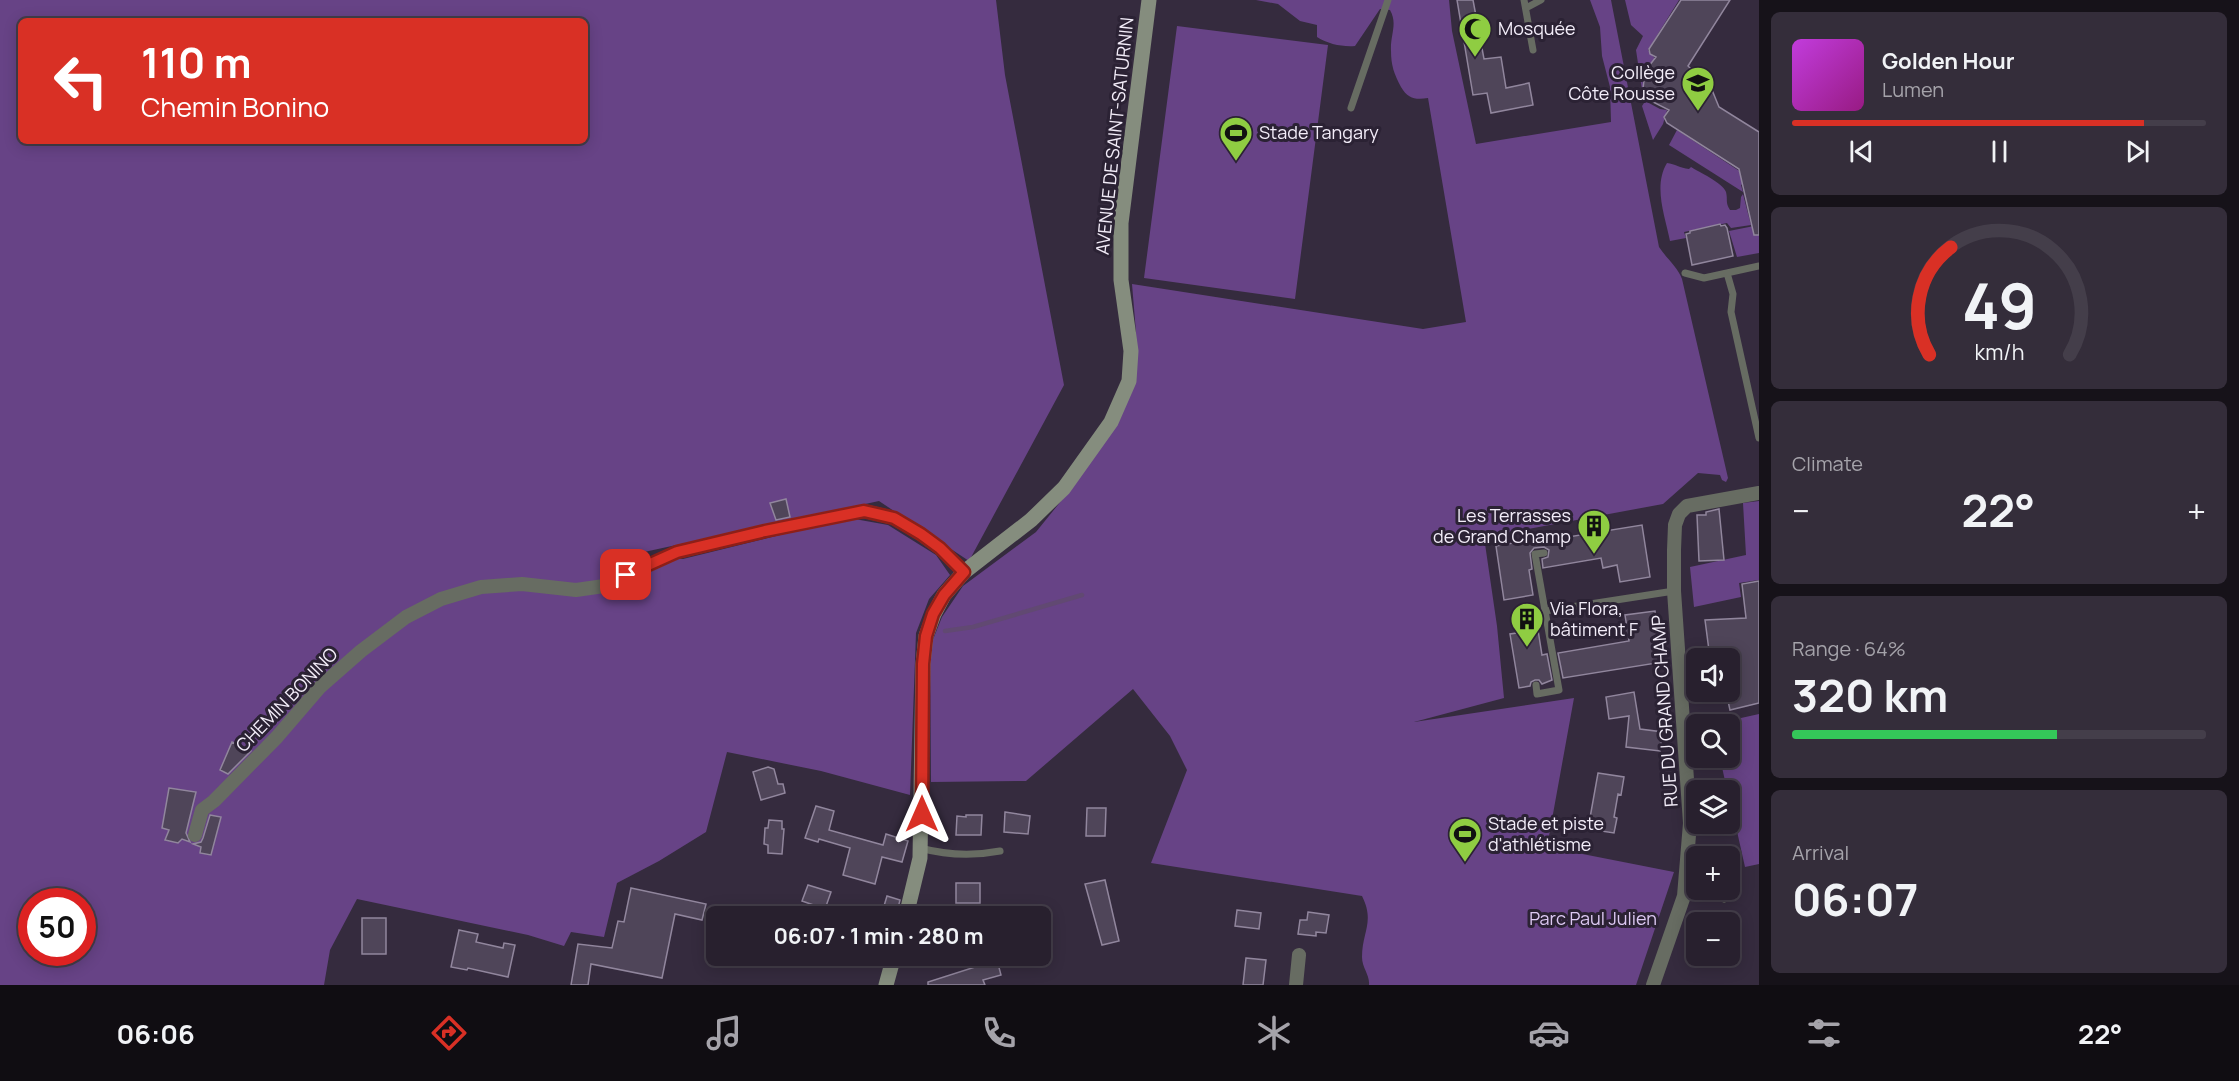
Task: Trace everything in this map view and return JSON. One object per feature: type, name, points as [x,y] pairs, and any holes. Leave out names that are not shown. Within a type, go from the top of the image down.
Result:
[{"type":"main road","name":"AVENUE DE SAINT-SATURNIN","points":[[910,906],[920,848],[923,664],[926,636],[933,614],[944,595],[964,572],[1031,520],[1064,488],[1110,422],[1129,381],[1131,351],[1121,280],[1121,223],[1149,0]]},
{"type":"main road","points":[[886,985],[891,966]]},
{"type":"street","name":"RUE DU GRAND CHAMP","points":[[1689,846],[1690,823],[1674,591],[1675,525],[1683,508],[1759,493]]},
{"type":"street","name":"CHEMIN BONINO","points":[[195,835],[202,810],[214,801],[277,737],[320,687],[361,651],[406,617],[441,598],[481,587],[522,584],[576,590],[604,586],[677,552],[864,511],[894,518],[921,534],[940,548],[964,572]]},
{"type":"street","name":"RUE DU GRAND CHAMP","points":[[1653,985],[1684,896],[1686,878]]},
{"type":"street","points":[[1296,985],[1299,955]]},
{"type":"lane","points":[[1351,108],[1388,0]]},
{"type":"lane","points":[[1533,50],[1525,4],[1541,0]]},
{"type":"lane","points":[[1684,273],[1704,278],[1759,266]]},
{"type":"lane","points":[[1727,273],[1733,294],[1731,312],[1759,438]]},
{"type":"lane","points":[[1536,685],[1537,694],[1559,690],[1535,554],[1544,553]]},
{"type":"lane","points":[[1545,611],[1674,591]]},
{"type":"lane","points":[[920,848],[972,854],[1000,850]]},
{"type":"green space","points":[[0,0],[996,0],[1005,75],[1064,385],[969,561],[879,501],[621,557],[683,559],[849,518],[888,525],[936,555],[950,575],[929,599],[916,633],[910,795],[821,771],[727,752],[706,832],[617,883],[604,937],[571,932],[564,946],[528,935],[357,899],[330,950],[324,985],[0,985]]},
{"type":"green space","name":"Parc Paul Julien","points":[[1256,0],[1449,0],[1452,31],[1476,144],[1611,122],[1610,87],[1602,56],[1600,27],[1590,0],[1611,0],[1659,247],[1682,279],[1728,478],[1726,482],[1720,475],[1698,473],[1663,504],[1484,537],[1497,626],[1504,698],[1414,722],[1574,698],[1547,847],[1674,872],[1636,985],[1369,985],[1362,957],[1368,920],[1362,896],[1151,863],[1187,770],[1170,736],[1133,689],[1026,781],[931,782],[930,647],[942,617],[963,586],[1036,532],[1070,490],[1134,382],[1136,332],[1132,284],[1423,329],[1466,322],[1428,98],[1416,99],[1409,96],[1396,78],[1391,45],[1394,25],[1390,10],[1380,9],[1355,46],[1345,46],[1317,37],[1317,25],[1300,21],[1278,4]]},
{"type":"green space","points":[[1625,0],[1679,0],[1648,50],[1656,60],[1646,68],[1642,78],[1647,102],[1667,110],[1663,124],[1653,140],[1642,106],[1644,103],[1636,50],[1643,36],[1631,25]]},
{"type":"green space","name":"Stade Tangary","points":[[1177,26],[1328,45],[1295,299],[1144,278]]},
{"type":"green space","points":[[1677,130],[1750,178],[1741,185],[1743,192],[1669,145]]},
{"type":"green space","points":[[1667,163],[1689,169],[1691,167],[1716,181],[1726,192],[1730,210],[1740,208],[1743,194],[1751,225],[1731,228],[1727,223],[1684,232],[1686,238],[1670,241],[1660,191]]},
{"type":"green space","points":[[1759,225],[1759,253],[1737,257],[1729,231]]},
{"type":"green space","points":[[1759,501],[1759,580],[1739,583],[1741,597],[1694,607],[1690,567],[1746,555],[1743,503]]},
{"type":"green space","points":[[1759,714],[1759,864],[1745,867],[1738,834],[1740,834],[1740,780],[1725,780],[1722,768],[1740,768],[1740,718]]},
{"type":"building","name":"Mosquée","points":[[1457,0],[1473,0],[1484,59],[1501,57],[1506,88],[1529,83],[1533,105],[1491,113],[1487,93],[1473,95]]},
{"type":"building","name":"Collège Côte Rousse","points":[[1681,0],[1730,0],[1688,66],[1712,90],[1719,107],[1759,132],[1759,235],[1754,235],[1739,169],[1667,123],[1664,117],[1669,110],[1649,100],[1643,89],[1645,71],[1656,57],[1650,54],[1649,49]]},
{"type":"building","points":[[1720,224],[1727,228],[1733,256],[1692,265],[1686,234]]},
{"type":"building","points":[[786,499],[790,517],[776,520],[770,503]]},
{"type":"building","points":[[1719,509],[1724,560],[1699,561],[1697,515],[1706,515],[1706,512]]},
{"type":"building","name":"Les Terrasses de Grand Champ","points":[[1642,525],[1650,577],[1620,582],[1617,565],[1603,568],[1601,558],[1543,568],[1542,559],[1548,557],[1549,550],[1544,547],[1534,548],[1530,553],[1532,569],[1529,570],[1533,595],[1504,600],[1496,546],[1524,541],[1525,544]]},
{"type":"building","points":[[1759,581],[1759,703],[1730,710],[1728,702],[1740,702],[1740,648],[1709,648],[1705,620],[1746,618],[1742,584]]},
{"type":"building","points":[[1655,611],[1663,662],[1563,678],[1558,653],[1629,641],[1625,615]]},
{"type":"building","name":"Via Flora, bâtiment F","points":[[1538,630],[1542,655],[1547,654],[1552,680],[1542,684],[1539,680],[1535,680],[1530,686],[1519,688],[1510,634]]},
{"type":"building","points":[[1634,692],[1640,729],[1663,732],[1660,751],[1626,747],[1629,716],[1609,719],[1606,697]]},
{"type":"building","points":[[232,742],[251,751],[228,774],[220,770]]},
{"type":"building","points":[[768,767],[774,769],[778,784],[783,784],[785,793],[761,800],[753,772]]},
{"type":"building","points":[[1598,773],[1624,777],[1621,795],[1618,794],[1614,833],[1588,829]]},
{"type":"building","points":[[169,788],[196,792],[186,833],[190,842],[182,839],[178,843],[165,840],[169,830],[162,828]]},
{"type":"building","points":[[816,806],[834,811],[829,830],[883,845],[886,834],[908,841],[902,862],[882,857],[875,884],[843,875],[850,848],[819,839],[818,842],[805,838]]},
{"type":"building","points":[[1087,808],[1106,808],[1105,836],[1086,836]]},
{"type":"building","points":[[1005,812],[1030,816],[1028,834],[1004,832]]},
{"type":"building","points":[[210,815],[221,817],[211,855],[200,853],[201,847],[193,844],[201,842]]},
{"type":"building","points":[[966,815],[982,815],[981,835],[956,835],[957,816],[966,817]]},
{"type":"building","points":[[769,820],[782,821],[782,829],[784,829],[782,854],[768,853],[768,845],[764,844],[765,828],[768,828]]},
{"type":"building","points":[[1105,880],[1119,941],[1102,945],[1085,884]]},
{"type":"building","points":[[956,883],[980,883],[980,903],[956,903]]},
{"type":"building","points":[[808,885],[831,892],[826,906],[816,906],[802,901]]},
{"type":"building","points":[[631,888],[706,904],[702,920],[675,914],[662,978],[591,964],[588,985],[571,985],[578,944],[612,948],[618,921],[624,922]]},
{"type":"building","points":[[887,896],[900,900],[898,906],[884,906]]},
{"type":"building","points":[[1237,910],[1261,913],[1259,929],[1235,926]]},
{"type":"building","points":[[1308,912],[1329,915],[1326,933],[1316,932],[1316,936],[1298,934],[1300,920],[1307,920]]},
{"type":"building","points":[[362,918],[386,918],[386,954],[362,954]]},
{"type":"building","points":[[459,930],[478,934],[476,942],[503,948],[504,943],[515,945],[508,977],[468,968],[467,970],[451,967]]},
{"type":"building","points":[[1246,958],[1266,960],[1263,985],[1243,985]]},
{"type":"building","points":[[978,966],[999,966],[1001,975],[983,980],[985,985],[928,985],[928,982]]},
{"type":"waterway","points":[[945,631],[973,627],[1082,595]]},
{"type":"place","name":"Mosquée","points":[[1475,58]]},
{"type":"place","name":"Collège Côte Rousse","points":[[1698,112]]},
{"type":"place","name":"Stade Tangary","points":[[1236,162]]},
{"type":"place","name":"Les Terrasses de Grand Champ","points":[[1594,555]]},
{"type":"place","name":"Via Flora, bâtiment F","points":[[1527,648]]},
{"type":"place","name":"Stade et piste d'athlétisme","points":[[1465,863]]},
{"type":"route","points":[[626,575],[677,552],[864,511],[894,518],[940,548],[964,572],[944,595],[933,614],[926,636],[923,664],[922,814]]}]
